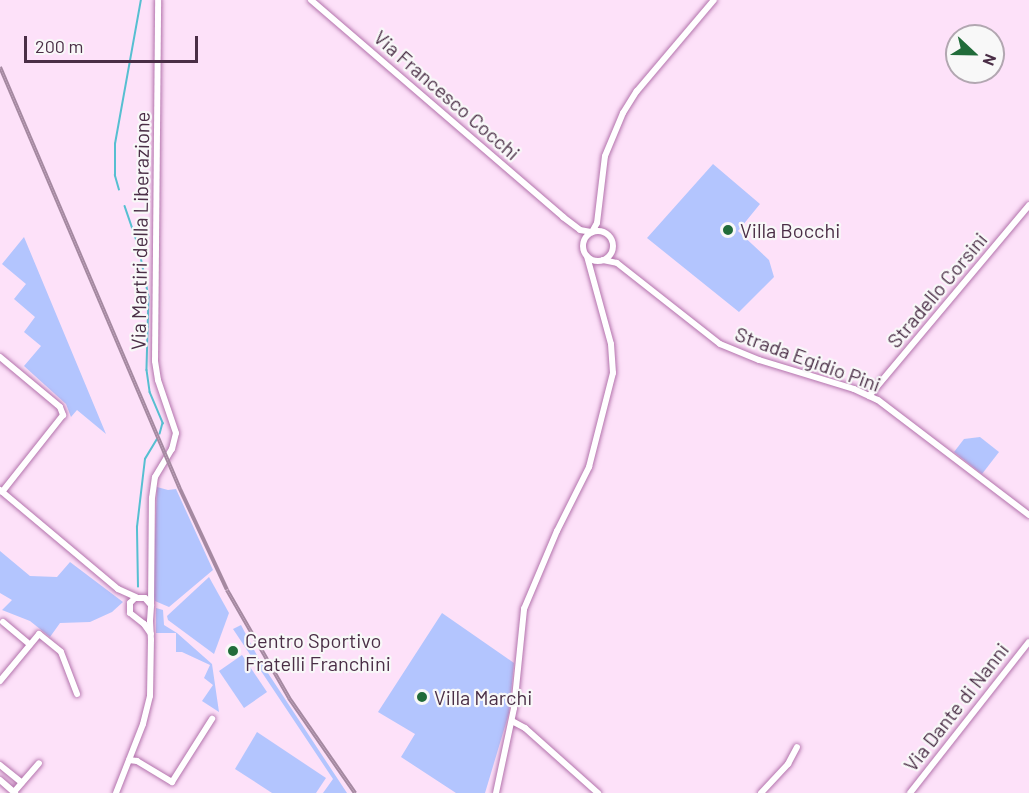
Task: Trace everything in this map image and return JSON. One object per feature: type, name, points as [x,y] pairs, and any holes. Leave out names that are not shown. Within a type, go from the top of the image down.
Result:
[{"type":"street","name":"Via Martiri della Liberazione","points":[[152,557],[155,477],[174,444],[176,430],[158,380],[155,361],[159,0]]},
{"type":"street","name":"Via Francesco Cocchi","points":[[311,0],[562,216],[581,231],[592,232]]},
{"type":"street","points":[[496,793],[512,721],[524,609],[557,531],[589,467],[612,378],[613,354],[594,277],[583,248],[585,238],[592,232],[598,215],[605,156],[623,113],[714,0]]},
{"type":"street","name":"Stradello Corsini","points":[[869,396],[1029,205]]},
{"type":"street","points":[[594,277],[596,266],[610,254],[613,244],[598,215]]},
{"type":"street","name":"Via Francesco Cocchi","points":[[562,216],[579,237],[583,248]]},
{"type":"street","points":[[592,232],[600,231],[609,235]]},
{"type":"street","name":"Strada Egidio Pini","points":[[613,244],[616,256],[633,276]]},
{"type":"street","points":[[587,256],[602,260]]},
{"type":"street","name":"Strada Egidio Pini","points":[[602,260],[615,262],[696,328],[725,347],[869,396],[1029,515]]},
{"type":"street","points":[[0,357],[61,408],[63,415],[1,491],[118,589],[147,599],[151,608]]},
{"type":"street","points":[[129,608],[131,601],[148,587],[152,557]]},
{"type":"street","points":[[116,793],[150,700],[152,557]]},
{"type":"street","points":[[118,589],[131,615],[151,634]]},
{"type":"street","points":[[138,620],[145,619],[151,608]]},
{"type":"street","points":[[3,622],[30,645]]},
{"type":"street","points":[[0,681],[39,634],[61,652],[77,694]]},
{"type":"street","name":"Via Dante di Nanni","points":[[910,793],[1029,642]]},
{"type":"street","points":[[129,760],[137,762],[172,782],[212,720]]},
{"type":"street","points":[[512,721],[523,727],[598,793]]},
{"type":"street","points":[[761,793],[788,764],[797,747]]},
{"type":"street","points":[[0,780],[15,792],[39,763]]},
{"type":"street","points":[[0,765],[22,783]]},
{"type":"shaded area","points":[[713,164],[760,204],[738,231],[769,260],[774,277],[739,312],[647,238]]},
{"type":"shaded area","points":[[24,237],[106,434],[77,410],[71,417],[66,404],[24,366],[41,346],[24,332],[35,317],[14,299],[26,284],[2,264]]},
{"type":"shaded area","points":[[980,437],[999,452],[982,474],[954,452],[964,439]]},
{"type":"shaded area","points":[[157,487],[168,490],[176,489],[213,570],[169,607],[155,601],[153,593]]},
{"type":"shaded area","points":[[0,551],[30,576],[57,577],[70,562],[123,602],[112,612],[90,622],[60,623],[50,637],[30,621],[2,610],[12,600],[0,593]]},
{"type":"shaded area","points":[[209,577],[229,613],[214,654],[168,620],[167,616]]},
{"type":"shaded area","points":[[156,608],[163,610],[164,625],[177,633],[212,664],[219,712],[202,701],[213,685],[204,678],[210,665],[182,652],[176,652],[176,633],[156,633]]},
{"type":"shaded area","points":[[442,613],[514,663],[509,713],[485,793],[456,793],[401,757],[415,734],[378,712]]},
{"type":"shaded area","points":[[241,625],[260,661],[347,793],[323,793],[333,779],[233,629]]},
{"type":"shaded area","points":[[242,655],[267,692],[244,708],[219,671]]},
{"type":"shaded area","points":[[257,732],[326,778],[316,793],[272,793],[235,769]]},
{"type":"waterway","points":[[119,190],[115,176],[115,144],[141,0]]},
{"type":"waterway","points":[[125,206],[139,247],[149,297],[147,370],[150,392],[163,423],[160,434]]},
{"type":"waterway","points":[[138,587],[137,527],[145,459],[157,439]]},
{"type":"railway","points":[[0,67],[180,489],[227,590],[289,698],[355,793]]},
{"type":"place","name":"Villa Bocchi","points":[[728,230]]},
{"type":"place","name":"Centro Sportivo Fratelli Franchini","points":[[233,651]]},
{"type":"place","name":"Villa Marchi","points":[[422,697]]}]
